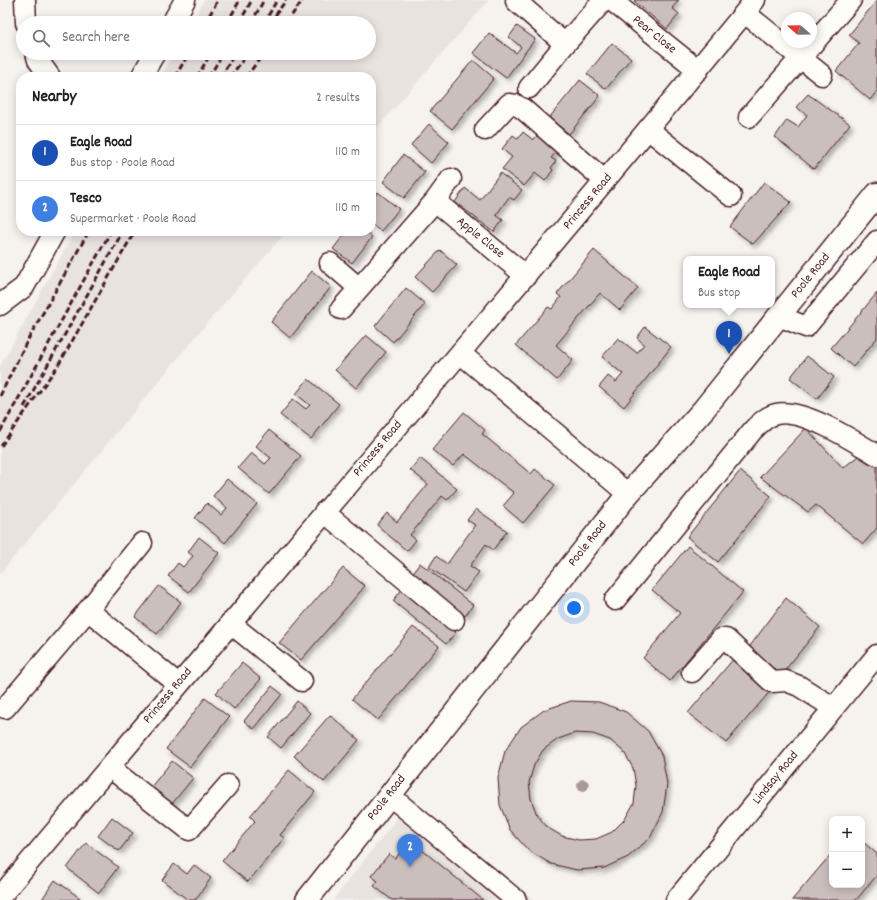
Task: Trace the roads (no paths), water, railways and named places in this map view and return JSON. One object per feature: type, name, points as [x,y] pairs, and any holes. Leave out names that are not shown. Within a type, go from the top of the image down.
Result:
[{"type":"highway","name":"Poole Road","points":[[307,900],[628,494],[704,409],[877,194]]},
{"type":"street","points":[[25,0],[26,16]]},
{"type":"street","points":[[176,16],[185,0]]},
{"type":"street","points":[[529,88],[604,0]]},
{"type":"street","name":"Pear Close","points":[[611,0],[698,70]]},
{"type":"street","points":[[749,117],[802,59],[851,0]]},
{"type":"street","points":[[516,1],[565,44]]},
{"type":"street","points":[[750,7],[802,59],[822,75]]},
{"type":"street","name":"Princess Road","points":[[0,897],[178,684],[526,276],[750,7]]},
{"type":"street","points":[[38,60],[46,72]]},
{"type":"street","points":[[144,72],[151,60]]},
{"type":"street","points":[[485,130],[509,104],[516,105],[523,108],[605,181]]},
{"type":"street","points":[[648,129],[731,196]]},
{"type":"street","points":[[341,309],[435,201],[451,179]]},
{"type":"street","name":"Apple Close","points":[[435,201],[526,276]]},
{"type":"street","points":[[779,316],[806,327],[877,240],[855,222]]},
{"type":"street","points":[[0,305],[24,287],[52,236]]},
{"type":"street","points":[[330,263],[359,288]]},
{"type":"street","points":[[460,352],[628,494]]},
{"type":"street","points":[[615,600],[753,430],[762,421],[774,414],[785,413],[810,420],[842,433],[877,455]]},
{"type":"street","points":[[324,512],[454,620]]},
{"type":"street","points":[[5,708],[88,610],[142,543]]},
{"type":"street","points":[[88,610],[178,684]]},
{"type":"street","points":[[230,623],[302,681]]},
{"type":"street","points":[[692,672],[721,639],[726,640],[772,682],[786,681],[799,686],[834,708]]},
{"type":"street","name":"Lindsay Road","points":[[676,900],[877,655]]},
{"type":"street","points":[[109,767],[189,830],[228,785]]},
{"type":"street","points":[[389,795],[516,900]]},
{"type":"railway","points":[[209,16],[218,0]]},
{"type":"railway","points":[[231,16],[240,0]]},
{"type":"railway","points":[[243,16],[252,0]]},
{"type":"railway","points":[[255,16],[264,0]]},
{"type":"railway","points":[[268,16],[277,0]]},
{"type":"railway","points":[[275,16],[286,0]]},
{"type":"railway","points":[[291,16],[303,0]]},
{"type":"railway","points":[[178,72],[185,60]]},
{"type":"railway","points":[[200,72],[207,60]]},
{"type":"railway","points":[[212,72],[219,60]]},
{"type":"railway","points":[[224,72],[231,60]]},
{"type":"railway","points":[[234,72],[243,60]]},
{"type":"railway","points":[[250,72],[259,60]]},
{"type":"railway","points":[[0,396],[25,345],[86,236]]},
{"type":"railway","points":[[0,432],[108,236]]},
{"type":"railway","points":[[24,407],[120,236]]},
{"type":"railway","points":[[1,446],[59,364],[132,236]]},
{"type":"place","name":"Eagle Road","points":[[729,354]]},
{"type":"place","name":"Tesco","points":[[410,867]]}]
